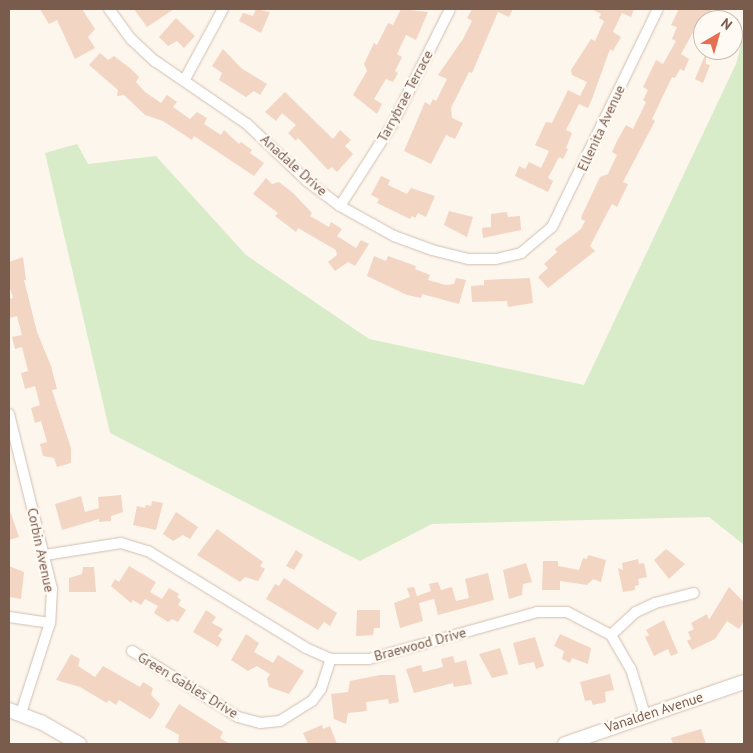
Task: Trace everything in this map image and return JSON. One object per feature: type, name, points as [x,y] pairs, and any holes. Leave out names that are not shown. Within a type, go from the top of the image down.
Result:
[{"type":"main road","name":"Vanalden Avenue","points":[[565,744],[744,682]]},
{"type":"main road","points":[[15,712],[80,744]]},
{"type":"street","name":"Anadale Drive","points":[[109,9],[131,39],[184,81],[266,138],[307,181],[340,206],[394,236],[469,259],[496,259],[521,253],[537,241]]},
{"type":"street","points":[[184,81],[223,9]]},
{"type":"street","name":"Tarrybrae Terrace","points":[[340,206],[393,123],[450,9]]},
{"type":"street","name":"Ellenita Avenue","points":[[537,241],[562,210],[658,9]]},
{"type":"street","name":"Corbin Avenue","points":[[9,414],[52,589],[50,623],[15,712]]},
{"type":"street","name":"Braewood Drive","points":[[45,555],[121,543],[148,551],[306,648],[331,660],[368,659],[537,612],[567,612],[611,635]]},
{"type":"street","points":[[645,715],[631,668],[611,635],[636,612],[655,603],[694,593]]},
{"type":"street","points":[[9,617],[50,623]]},
{"type":"street","name":"Green Gables Drive","points":[[132,651],[238,717],[260,723],[280,721],[312,701],[331,660]]},
{"type":"green space","points":[[744,34],[744,545],[709,517],[432,524],[360,561],[110,433],[45,153],[77,144],[88,164],[156,156],[246,255],[369,339],[584,385],[737,60],[743,60]]},
{"type":"building","points":[[40,9],[82,9],[95,29],[88,37],[95,48],[75,59],[57,20],[49,24]]},
{"type":"building","points":[[134,9],[174,9],[147,27]]},
{"type":"building","points":[[256,9],[270,12],[261,33],[239,21],[243,13],[253,16]]},
{"type":"building","points":[[401,9],[428,12],[416,40],[406,35],[397,54],[402,57],[395,71],[398,73],[393,82],[386,79],[374,99],[382,104],[377,114],[353,95],[367,71],[364,64],[374,43],[377,45],[388,23],[393,25]]},
{"type":"building","points":[[472,9],[513,9],[509,17],[498,12],[472,73],[469,72],[451,108],[452,118],[463,123],[455,139],[446,135],[431,164],[404,151],[425,102],[430,105],[433,99],[436,101],[447,79],[438,75],[463,39],[472,21],[467,18]]},
{"type":"building","points":[[591,9],[634,9],[631,17],[622,13],[613,32],[621,37],[613,51],[610,49],[588,108],[579,104],[566,130],[572,133],[566,148],[568,149],[563,159],[559,157],[548,178],[553,181],[548,192],[515,176],[519,166],[525,169],[529,162],[541,168],[549,151],[535,145],[546,122],[552,123],[568,90],[580,96],[587,82],[572,75],[571,70],[591,39],[595,41],[604,21],[599,18],[601,14]]},
{"type":"building","points":[[679,9],[712,9],[693,10],[693,32],[681,54],[689,59],[684,71],[680,69],[675,78],[672,77],[652,119],[655,121],[623,182],[628,184],[617,207],[612,204],[590,246],[595,251],[548,288],[538,277],[548,268],[544,264],[557,252],[555,249],[581,229],[585,221],[581,219],[582,215],[600,177],[608,174],[617,155],[612,152],[617,141],[626,125],[633,129],[646,102],[643,100],[648,90],[643,87],[656,60],[663,64],[676,41],[672,39],[677,27],[671,25]]},
{"type":"building","points":[[176,18],[195,36],[184,48],[177,41],[168,46],[159,37]]},
{"type":"building","points":[[223,49],[241,68],[267,84],[260,95],[254,91],[246,97],[219,80],[222,73],[212,66]]},
{"type":"building","points":[[100,53],[108,60],[114,56],[131,69],[139,77],[136,82],[145,92],[161,103],[167,95],[177,102],[173,107],[190,119],[197,112],[207,118],[204,124],[221,135],[224,130],[239,144],[241,142],[252,150],[250,153],[264,163],[254,176],[194,136],[192,140],[163,121],[145,115],[124,95],[117,96],[118,90],[89,65]]},
{"type":"building","points":[[703,60],[706,60],[706,64],[710,65],[703,83],[695,79]]},
{"type":"building","points":[[285,92],[333,139],[340,130],[351,140],[345,146],[353,154],[337,172],[332,167],[328,170],[298,138],[296,141],[288,133],[296,125],[282,113],[276,121],[265,112]]},
{"type":"building","points":[[381,176],[390,180],[388,185],[407,194],[411,188],[435,196],[426,217],[418,213],[415,218],[412,216],[410,219],[377,203],[379,199],[371,195]]},
{"type":"building","points":[[266,178],[272,184],[279,182],[293,193],[312,213],[310,216],[329,227],[331,222],[342,229],[337,236],[356,248],[361,240],[369,244],[355,266],[348,262],[335,271],[328,262],[337,255],[336,250],[298,228],[296,232],[275,216],[278,213],[253,194]]},
{"type":"building","points":[[449,211],[473,217],[467,237],[444,225]]},
{"type":"building","points":[[507,212],[508,217],[520,216],[521,230],[483,238],[482,228],[491,227],[491,214]]},
{"type":"building","points":[[374,256],[386,261],[388,256],[416,266],[415,269],[430,275],[428,280],[446,285],[454,284],[456,278],[466,280],[459,304],[422,294],[421,298],[407,295],[367,276]]},
{"type":"building","points":[[23,257],[26,280],[24,280],[37,332],[51,366],[57,389],[52,390],[71,448],[71,463],[57,467],[54,458],[43,456],[40,444],[47,442],[41,421],[35,423],[31,408],[40,405],[35,386],[25,389],[21,373],[28,371],[22,347],[15,349],[12,337],[22,335],[17,316],[9,318],[9,299],[13,298],[9,285],[9,262]]},
{"type":"building","points":[[530,278],[533,303],[508,307],[507,301],[472,302],[471,286],[484,285],[484,280]]},
{"type":"building","points":[[121,495],[123,512],[111,516],[111,521],[99,522],[99,519],[62,530],[55,504],[81,496],[85,512],[99,508],[98,497]]},
{"type":"building","points":[[152,501],[163,503],[156,530],[133,525],[137,506],[145,508],[146,505],[151,506]]},
{"type":"building","points":[[9,508],[19,537],[9,540]]},
{"type":"building","points":[[176,512],[198,527],[190,539],[183,535],[173,541],[163,534]]},
{"type":"building","points":[[217,529],[263,562],[260,566],[265,569],[258,581],[245,577],[240,582],[197,555]]},
{"type":"building","points":[[666,549],[685,564],[669,579],[654,560]]},
{"type":"building","points":[[296,550],[303,555],[294,570],[286,566]]},
{"type":"building","points":[[588,555],[606,560],[601,582],[593,579],[587,585],[560,581],[560,590],[542,590],[543,561],[558,561],[558,566],[579,570],[583,558],[587,559]]},
{"type":"building","points":[[638,559],[639,564],[644,563],[647,577],[638,579],[639,585],[635,586],[635,590],[623,592],[618,568],[623,570],[622,563]]},
{"type":"building","points":[[526,563],[532,582],[523,584],[522,595],[509,599],[503,570]]},
{"type":"building","points":[[9,566],[24,572],[21,599],[9,597]]},
{"type":"building","points":[[129,566],[156,582],[150,592],[162,599],[169,588],[179,594],[177,597],[181,600],[178,605],[186,610],[178,622],[172,619],[168,622],[154,613],[158,606],[145,599],[141,605],[133,600],[131,603],[111,586],[115,579],[119,582]]},
{"type":"building","points":[[83,567],[94,567],[96,592],[69,592],[69,578],[82,574]]},
{"type":"building","points":[[488,573],[494,600],[438,615],[434,599],[419,603],[423,621],[400,628],[394,603],[410,597],[407,588],[414,587],[417,596],[431,591],[429,584],[438,582],[441,590],[452,587],[456,601],[469,598],[465,579]]},
{"type":"building","points":[[284,578],[337,613],[330,626],[324,622],[318,630],[266,599],[275,584],[279,586]]},
{"type":"building","points":[[729,587],[744,602],[744,621],[739,629],[727,621],[715,639],[692,650],[687,641],[691,639],[688,632],[694,629],[691,623],[707,614],[709,620]]},
{"type":"building","points":[[206,610],[216,617],[212,623],[223,629],[218,636],[222,639],[218,647],[193,632]]},
{"type":"building","points":[[357,610],[380,610],[380,628],[374,628],[373,635],[356,636]]},
{"type":"building","points":[[664,620],[678,653],[671,656],[668,649],[654,656],[645,637],[649,635],[646,630]]},
{"type":"building","points":[[246,634],[259,643],[254,652],[273,663],[278,655],[304,671],[289,694],[269,687],[267,679],[270,674],[257,666],[248,671],[231,660]]},
{"type":"building","points":[[560,634],[591,648],[588,664],[572,658],[570,663],[562,659],[564,651],[554,646]]},
{"type":"building","points":[[535,637],[544,666],[536,669],[534,662],[519,665],[513,643]]},
{"type":"building","points":[[500,648],[508,674],[492,678],[479,654]]},
{"type":"building","points":[[71,654],[80,659],[78,666],[95,677],[103,666],[140,687],[143,682],[153,688],[151,695],[160,704],[153,716],[150,719],[119,700],[116,705],[109,700],[107,703],[80,687],[56,680]]},
{"type":"building","points":[[453,656],[455,663],[466,660],[472,684],[454,687],[453,683],[414,693],[406,669],[421,665],[423,672],[443,667],[441,659]]},
{"type":"building","points":[[610,674],[614,690],[605,692],[606,702],[593,705],[591,700],[585,701],[580,682]]},
{"type":"building","points":[[380,675],[395,675],[399,702],[389,704],[388,699],[366,702],[367,711],[348,713],[346,724],[334,719],[331,694],[348,692],[350,681]]},
{"type":"building","points":[[179,704],[223,732],[220,738],[230,744],[178,744],[179,735],[165,727]]},
{"type":"building","points":[[322,725],[323,729],[330,726],[337,744],[308,744],[303,733]]},
{"type":"building","points":[[701,729],[706,744],[673,744],[671,738]]}]
